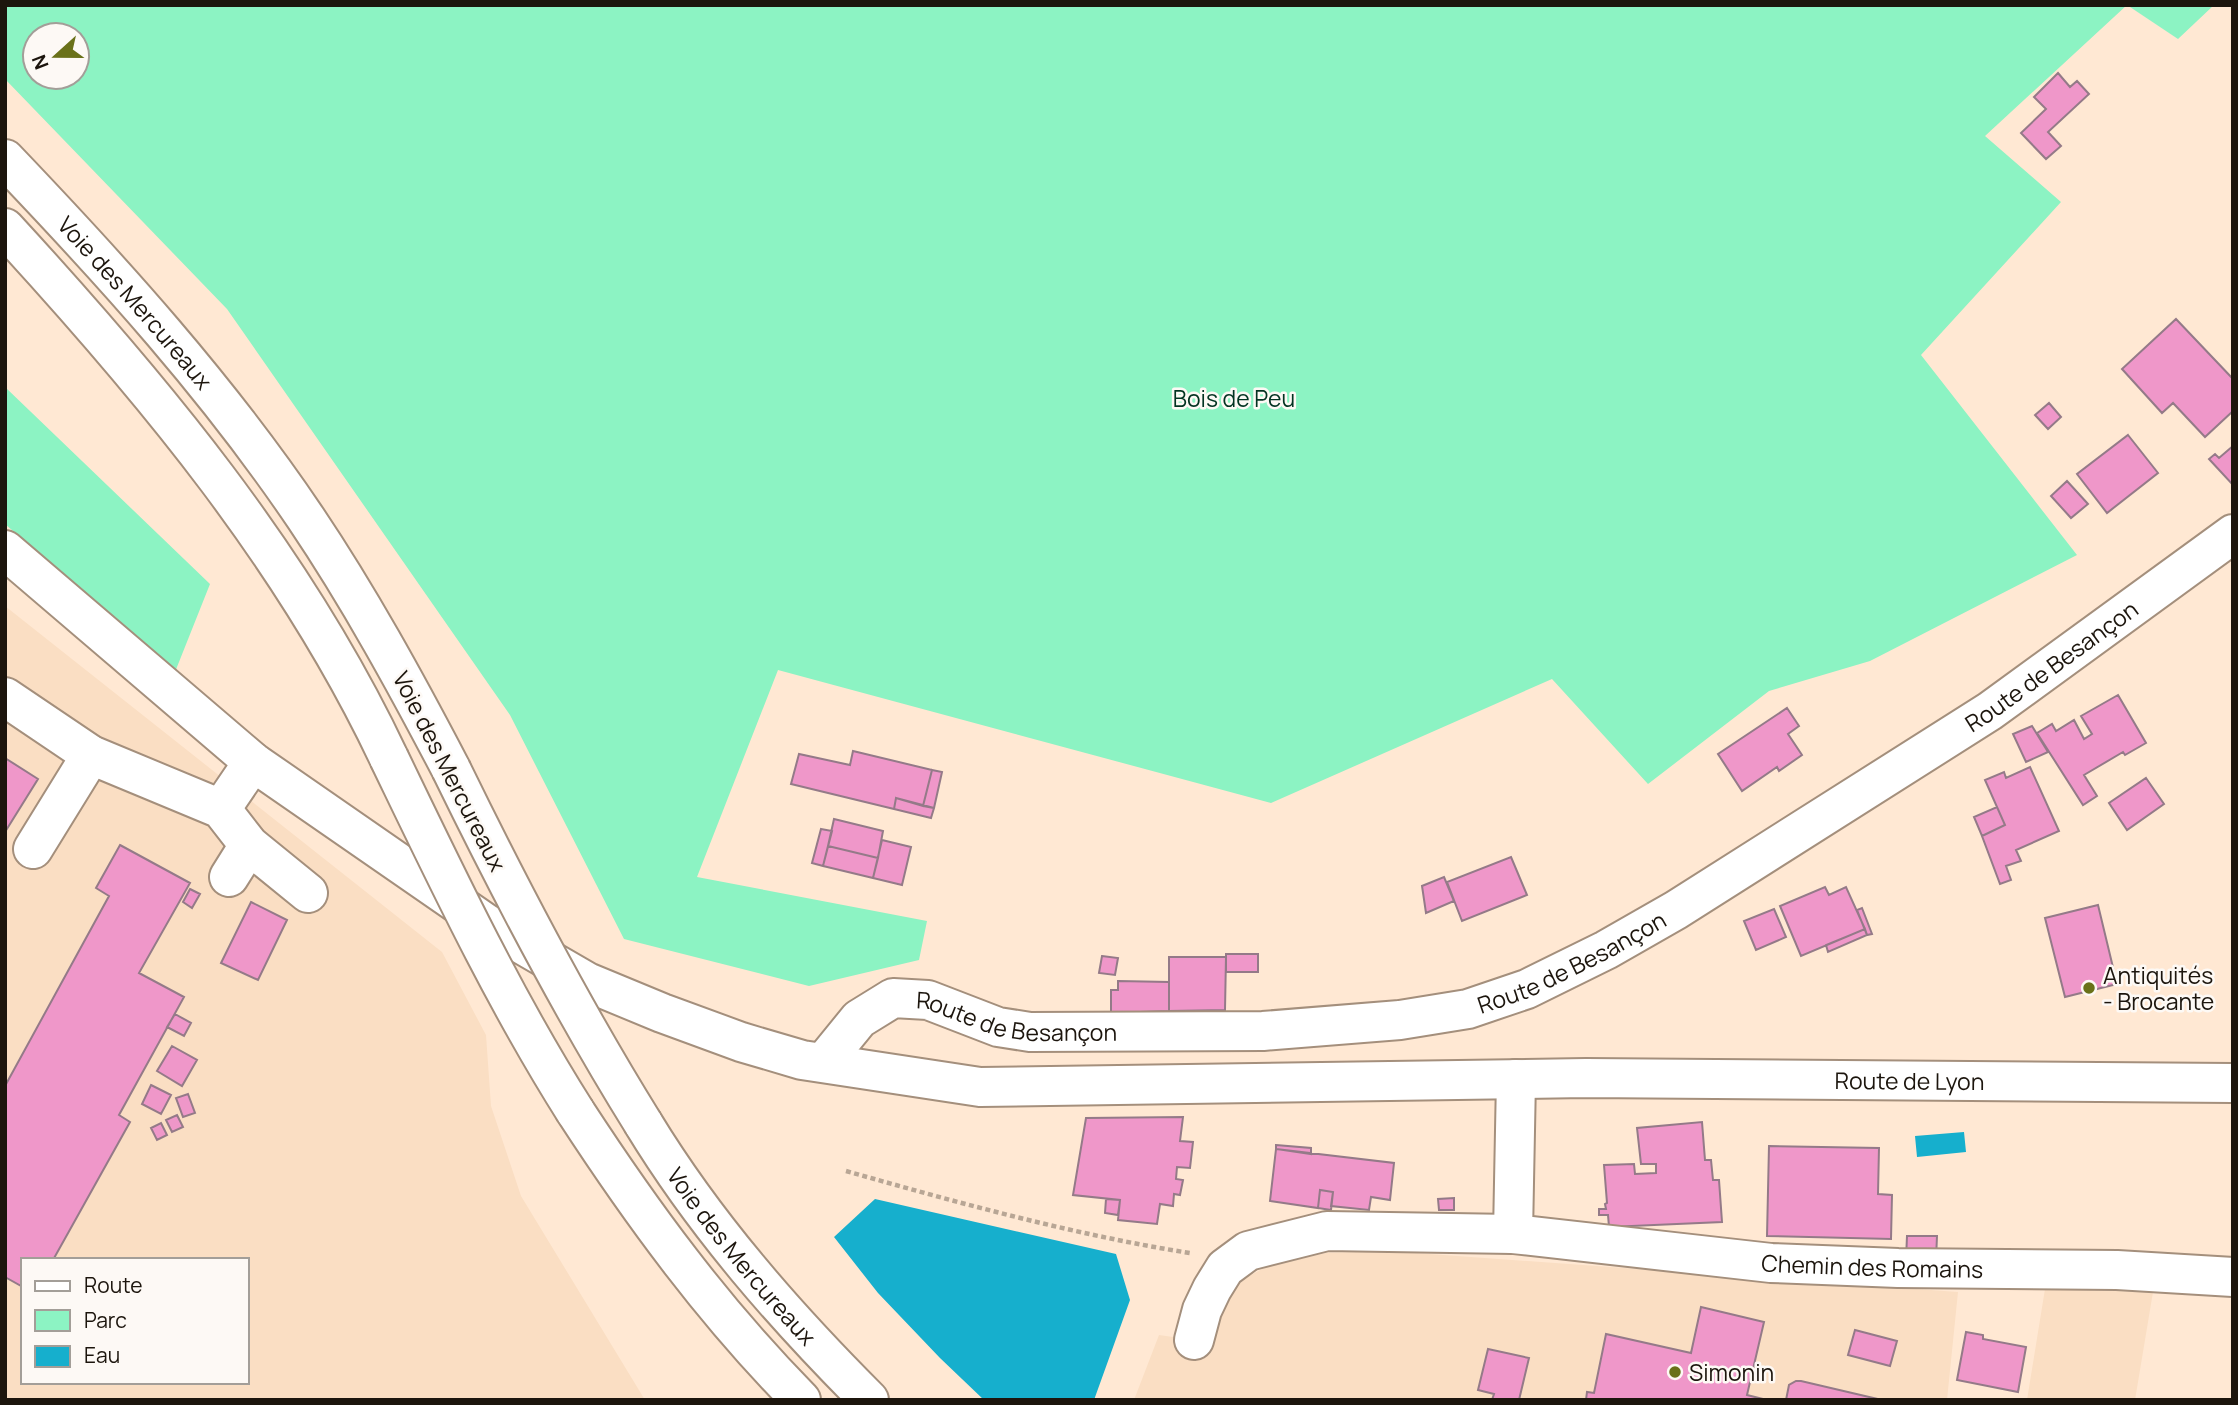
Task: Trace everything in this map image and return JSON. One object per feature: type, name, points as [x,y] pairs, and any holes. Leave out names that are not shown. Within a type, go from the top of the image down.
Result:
[{"type":"main road","name":"Voie des Mercureaux","points":[[5,159],[133,299],[266,461],[344,577],[413,697],[567,996],[643,1123],[688,1189],[775,1301],[869,1400]]},
{"type":"main road","name":"Voie des Mercureaux","points":[[5,228],[141,380],[227,490],[301,600],[372,722],[470,924],[517,1013],[575,1111],[646,1217],[690,1276],[801,1400]]},
{"type":"main road","name":"Route de Besançon","points":[[824,1062],[859,1019],[893,998],[928,1000],[998,1027],[1030,1032],[1264,1031],[1400,1020],[1468,1009],[1527,989],[1606,950],[1676,910],[1990,711],[2233,534]]},
{"type":"main road","name":"Route de Lyon","points":[[5,550],[253,762],[487,923],[587,982],[741,1042],[802,1060],[980,1087],[1586,1078],[2233,1083]]},
{"type":"main road","points":[[5,697],[91,755],[221,809],[249,845],[308,893]]},
{"type":"main road","points":[[33,849],[91,755]]},
{"type":"main road","points":[[221,809],[253,762]]},
{"type":"main road","points":[[229,877],[249,845]]},
{"type":"main road","points":[[1513,1234],[1516,1079]]},
{"type":"main road","name":"Chemin des Romains","points":[[1195,1340],[1202,1311],[1226,1268],[1248,1251],[1327,1231],[1513,1234],[1771,1263],[1898,1268],[2117,1270],[2233,1277]]},
{"type":"path","points":[[846,1171],[1137,1245],[1236,1261]]},
{"type":"shaded area","points":[[5,606],[442,952],[486,1035],[491,1106],[521,1196],[645,1400],[5,1400]]},
{"type":"shaded area","points":[[1388,1251],[1958,1292],[1947,1400],[1134,1400],[1159,1335],[1194,1340],[1224,1299],[1245,1278],[1266,1267],[1326,1253]]},
{"type":"shaded area","points":[[2045,1289],[2153,1292],[2135,1400],[2027,1400]]},
{"type":"green space","name":"Bois de Peu","points":[[5,5],[2127,5],[1985,136],[2061,202],[1921,355],[2077,555],[1870,661],[1769,691],[1648,784],[1552,679],[1271,803],[778,670],[697,877],[927,921],[919,960],[809,986],[624,939],[510,715],[227,309],[5,79]]},
{"type":"green space","points":[[2127,5],[2214,5],[2178,39]]},
{"type":"green space","points":[[5,387],[210,584],[175,672],[5,524]]},
{"type":"water","points":[[1964,1132],[1966,1152],[1917,1157],[1915,1136]]},
{"type":"water","points":[[875,1199],[1116,1254],[1130,1300],[1094,1400],[984,1400],[878,1293],[834,1237]]},
{"type":"building","points":[[2058,73],[2070,87],[2077,81],[2089,94],[2048,132],[2061,146],[2046,159],[2021,133],[2046,109],[2034,97]]},
{"type":"building","points":[[2176,319],[2233,379],[2233,411],[2205,437],[2173,403],[2162,413],[2122,369]]},
{"type":"building","points":[[2049,403],[2061,417],[2048,429],[2035,415]]},
{"type":"building","points":[[2128,435],[2158,473],[2107,513],[2077,474]]},
{"type":"building","points":[[2233,446],[2233,485],[2209,459],[2215,454],[2219,458]]},
{"type":"building","points":[[2067,481],[2088,504],[2071,518],[2051,496]]},
{"type":"building","points":[[2118,695],[2146,743],[2125,755],[2123,752],[2084,775],[2097,796],[2083,805],[2037,733],[2052,724],[2056,731],[2074,720],[2084,739],[2092,734],[2081,716]]},
{"type":"building","points":[[1787,708],[1799,726],[1788,734],[1802,755],[1779,771],[1777,767],[1742,791],[1718,754]]},
{"type":"building","points":[[2032,726],[2048,752],[2026,762],[2013,734]]},
{"type":"building","points":[[853,751],[932,770],[923,806],[896,798],[894,809],[791,784],[799,754],[850,765]]},
{"type":"building","points":[[5,758],[38,779],[5,832]]},
{"type":"building","points":[[2030,767],[2059,831],[2016,850],[2021,861],[2006,866],[2011,880],[2000,884],[1982,836],[2005,825],[1985,780],[2004,772],[2006,778]]},
{"type":"building","points":[[932,770],[942,772],[934,808],[923,806]]},
{"type":"building","points":[[2146,778],[2164,804],[2127,830],[2109,803]]},
{"type":"building","points":[[896,798],[934,808],[931,818],[894,809]]},
{"type":"building","points":[[1997,807],[2005,825],[1982,836],[1974,817]]},
{"type":"building","points":[[834,819],[883,831],[878,858],[828,846]]},
{"type":"building","points":[[821,829],[832,831],[823,866],[812,863]]},
{"type":"building","points":[[882,840],[911,847],[902,885],[873,878]]},
{"type":"building","points":[[120,845],[190,883],[139,973],[184,997],[119,1115],[130,1122],[54,1258],[21,1258],[21,1286],[5,1277],[5,1086],[109,896],[96,888]]},
{"type":"building","points":[[828,846],[878,858],[873,878],[823,866]]},
{"type":"building","points":[[1511,857],[1527,895],[1462,921],[1447,882]]},
{"type":"building","points":[[1444,877],[1454,901],[1426,913],[1422,886]]},
{"type":"building","points":[[1825,887],[1829,895],[1846,887],[1865,929],[1801,956],[1780,906]]},
{"type":"building","points":[[190,889],[200,894],[192,908],[183,902]]},
{"type":"building","points":[[251,902],[287,920],[258,980],[221,963]]},
{"type":"building","points":[[2098,905],[2117,984],[2065,997],[2045,918]]},
{"type":"building","points":[[1862,908],[1872,934],[1867,935],[1857,910]]},
{"type":"building","points":[[1774,909],[1786,937],[1756,950],[1744,921]]},
{"type":"building","points":[[1865,929],[1867,935],[1828,952],[1826,945]]},
{"type":"building","points":[[1226,954],[1258,954],[1258,972],[1226,972]]},
{"type":"building","points":[[1102,956],[1118,958],[1115,975],[1099,973]]},
{"type":"building","points":[[1169,957],[1226,957],[1225,1010],[1169,1011]]},
{"type":"building","points":[[1118,981],[1169,982],[1169,1011],[1111,1013],[1111,990],[1118,990]]},
{"type":"building","points":[[175,1014],[191,1023],[184,1036],[167,1027]]},
{"type":"building","points":[[172,1046],[197,1060],[182,1086],[157,1071]]},
{"type":"building","points":[[151,1085],[171,1095],[161,1114],[142,1104]]},
{"type":"building","points":[[188,1094],[195,1113],[183,1117],[176,1098]]},
{"type":"building","points":[[177,1115],[183,1127],[172,1132],[166,1120]]},
{"type":"building","points":[[1183,1117],[1180,1141],[1193,1142],[1190,1168],[1177,1167],[1176,1179],[1183,1180],[1180,1195],[1174,1194],[1173,1206],[1160,1204],[1157,1224],[1118,1220],[1120,1200],[1073,1195],[1086,1118]]},
{"type":"building","points":[[1702,1122],[1705,1160],[1711,1160],[1713,1180],[1719,1180],[1722,1222],[1609,1227],[1608,1215],[1599,1215],[1599,1209],[1606,1209],[1607,1203],[1604,1165],[1634,1164],[1635,1174],[1656,1173],[1656,1164],[1641,1164],[1637,1128]]},
{"type":"building","points":[[161,1123],[167,1135],[157,1140],[151,1128]]},
{"type":"building","points":[[1276,1145],[1311,1148],[1311,1154],[1276,1149]]},
{"type":"building","points":[[1769,1146],[1879,1148],[1878,1194],[1892,1195],[1891,1239],[1767,1236]]},
{"type":"building","points":[[1276,1149],[1394,1163],[1390,1200],[1371,1197],[1369,1210],[1331,1206],[1333,1192],[1320,1190],[1318,1208],[1270,1201]]},
{"type":"building","points":[[1320,1190],[1333,1192],[1331,1210],[1318,1208]]},
{"type":"building","points":[[1454,1198],[1454,1210],[1439,1210],[1438,1199]]},
{"type":"building","points":[[1106,1199],[1120,1200],[1118,1215],[1105,1213]]},
{"type":"building","points":[[1907,1236],[1937,1236],[1936,1260],[1906,1260]]},
{"type":"building","name":"Simonin","points":[[1701,1307],[1764,1322],[1747,1395],[1767,1400],[1586,1400],[1587,1392],[1594,1393],[1606,1334],[1691,1353]]},
{"type":"building","points":[[1855,1330],[1897,1341],[1890,1366],[1848,1355]]},
{"type":"building","points":[[1966,1332],[1983,1335],[1983,1339],[2026,1347],[2018,1392],[1957,1380]]},
{"type":"building","points":[[1488,1349],[1529,1358],[1519,1400],[1492,1400],[1494,1394],[1478,1390]]},
{"type":"building","name":"Simonin","points":[[1796,1381],[1882,1400],[1786,1400],[1789,1385]]},
{"type":"place","name":"Antiquités - Brocante","points":[[2089,988]]},
{"type":"place","name":"Simonin","points":[[1675,1372]]}]
